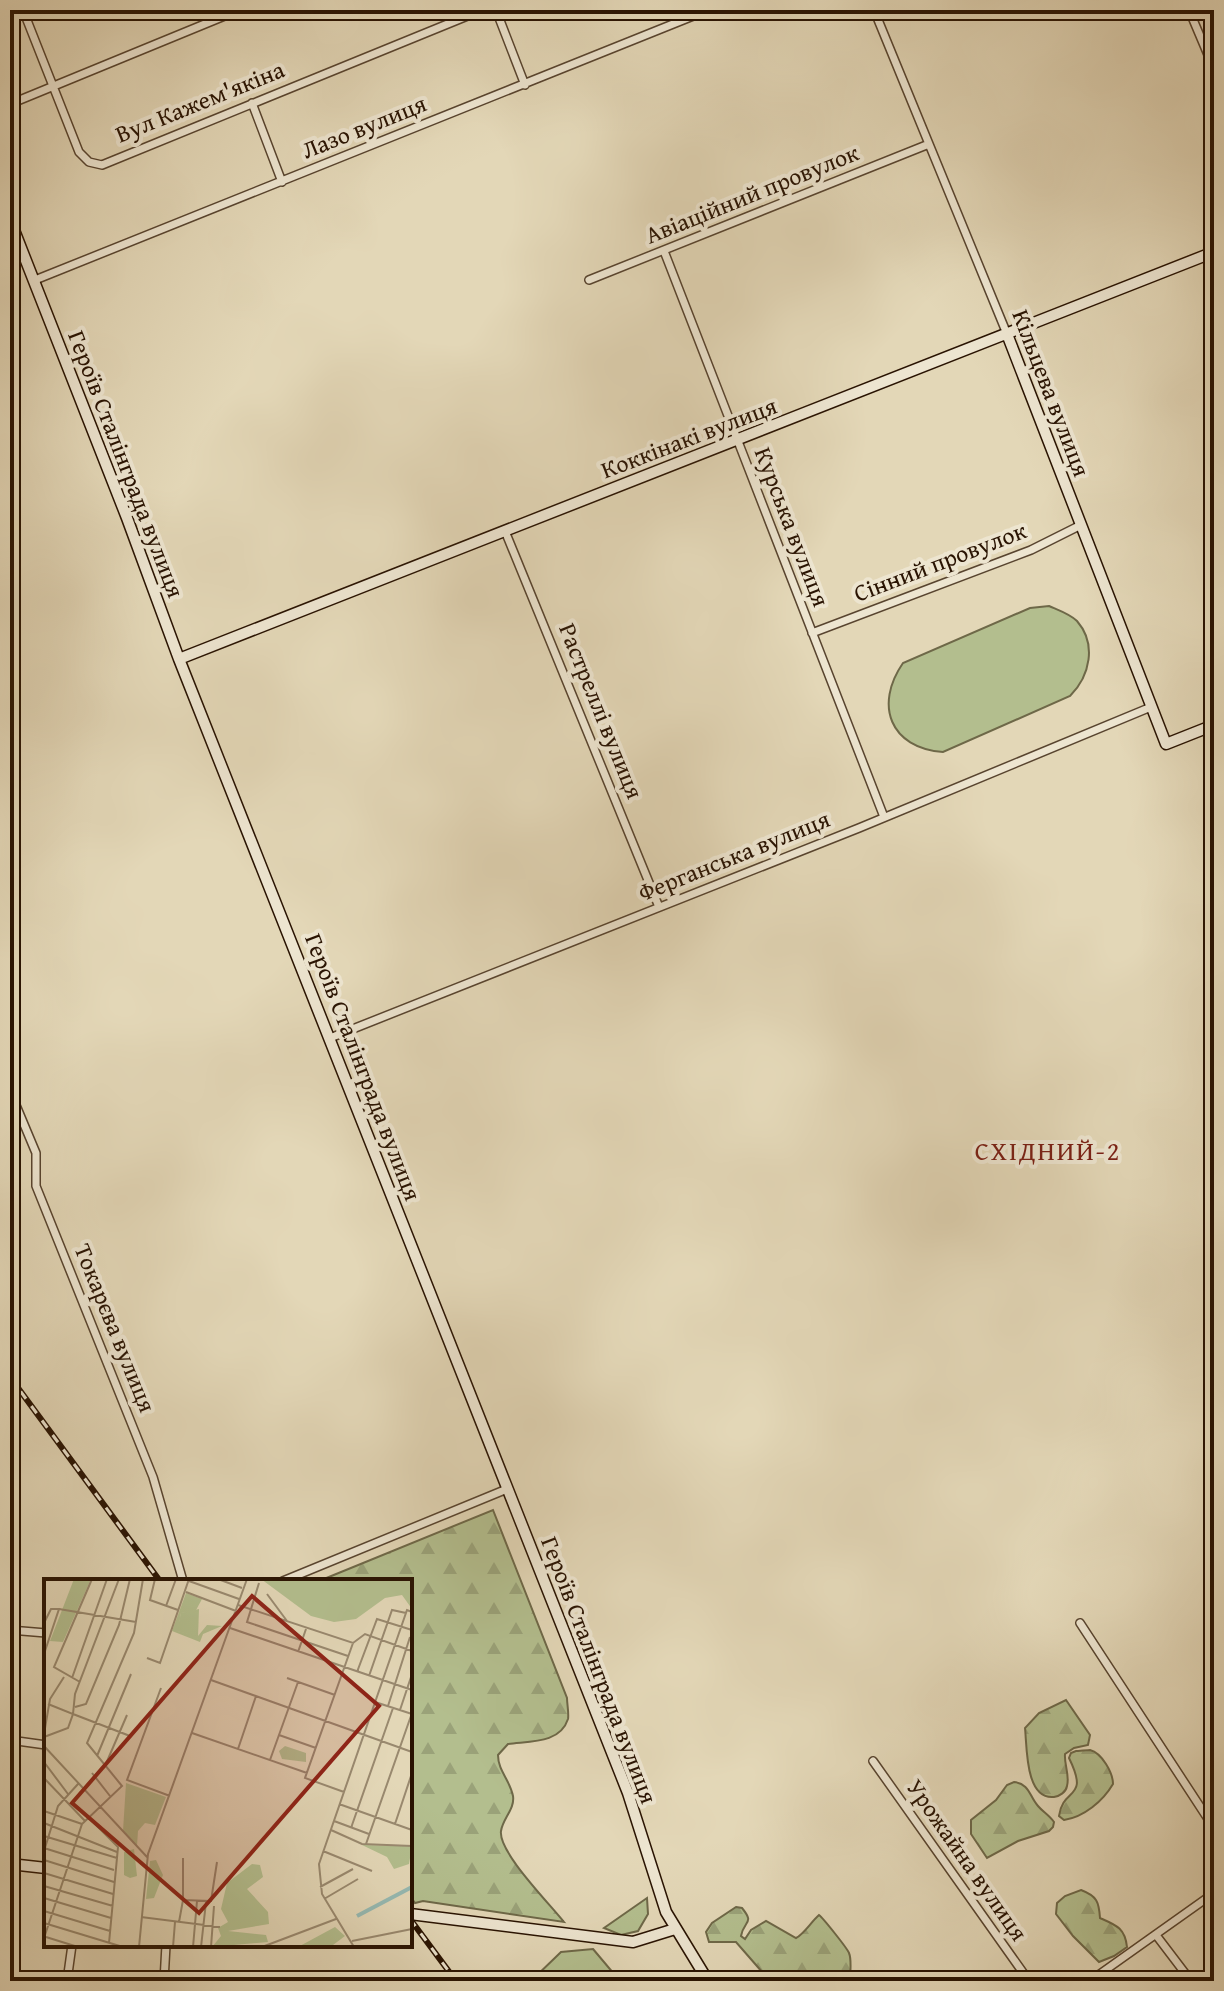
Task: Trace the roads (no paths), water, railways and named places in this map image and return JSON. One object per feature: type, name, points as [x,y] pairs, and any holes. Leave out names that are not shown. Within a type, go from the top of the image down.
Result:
[{"type":"street","name":"Вул Кажем'якіна","points":[[23,10],[79,152],[89,162],[102,165],[482,10]]},
{"type":"street","points":[[10,104],[239,10]]},
{"type":"street","points":[[496,10],[525,85]]},
{"type":"street","name":"Лазо вулиця","points":[[35,280],[708,10]]},
{"type":"street","name":"Кільцева вулиця","points":[[874,10],[1007,334],[1166,744],[1214,725]]},
{"type":"street","points":[[1189,10],[1214,69]]},
{"type":"street","points":[[252,103],[282,182]]},
{"type":"street","name":"Авіаційний провулок","points":[[589,280],[929,144]]},
{"type":"street","name":"Героїв Сталінграда вулиця","points":[[10,220],[179,659],[628,1793],[666,1912],[708,1981]]},
{"type":"street","name":"Курська вулиця","points":[[664,251],[884,817]]},
{"type":"street","name":"Коккінакі вулиця","points":[[179,659],[1214,252]]},
{"type":"street","name":"Сінний провулок","points":[[812,633],[1031,550],[1081,525]]},
{"type":"street","name":"Растреллі вулиця","points":[[505,531],[659,907]]},
{"type":"street","name":"Ферганська вулиця","points":[[330,1038],[1151,707]]},
{"type":"street","name":"Токарєва вулиця","points":[[10,1091],[36,1153],[36,1186],[153,1477],[182,1579]]},
{"type":"street","points":[[288,1579],[507,1489]]},
{"type":"street","points":[[1080,1623],[1214,1828]]},
{"type":"street","points":[[10,1630],[44,1633]]},
{"type":"street","points":[[10,1740],[44,1745]]},
{"type":"street","name":"Урожайна вулиця","points":[[873,1761],[1029,1981]]},
{"type":"street","points":[[10,1864],[44,1868]]},
{"type":"street","points":[[1090,1981],[1211,1896],[1214,1907]]},
{"type":"street","points":[[412,1914],[633,1942],[675,1929]]},
{"type":"street","points":[[1156,1935],[1191,1981]]},
{"type":"street","points":[[67,1981],[72,1947]]},
{"type":"street","points":[[164,1981],[166,1947]]},
{"type":"railway","points":[[10,1377],[159,1579]]},
{"type":"railway","points":[[412,1922],[456,1981]]},
{"type":"district","name":"СХІДНИЙ-2","points":[[1048,1151]]}]
